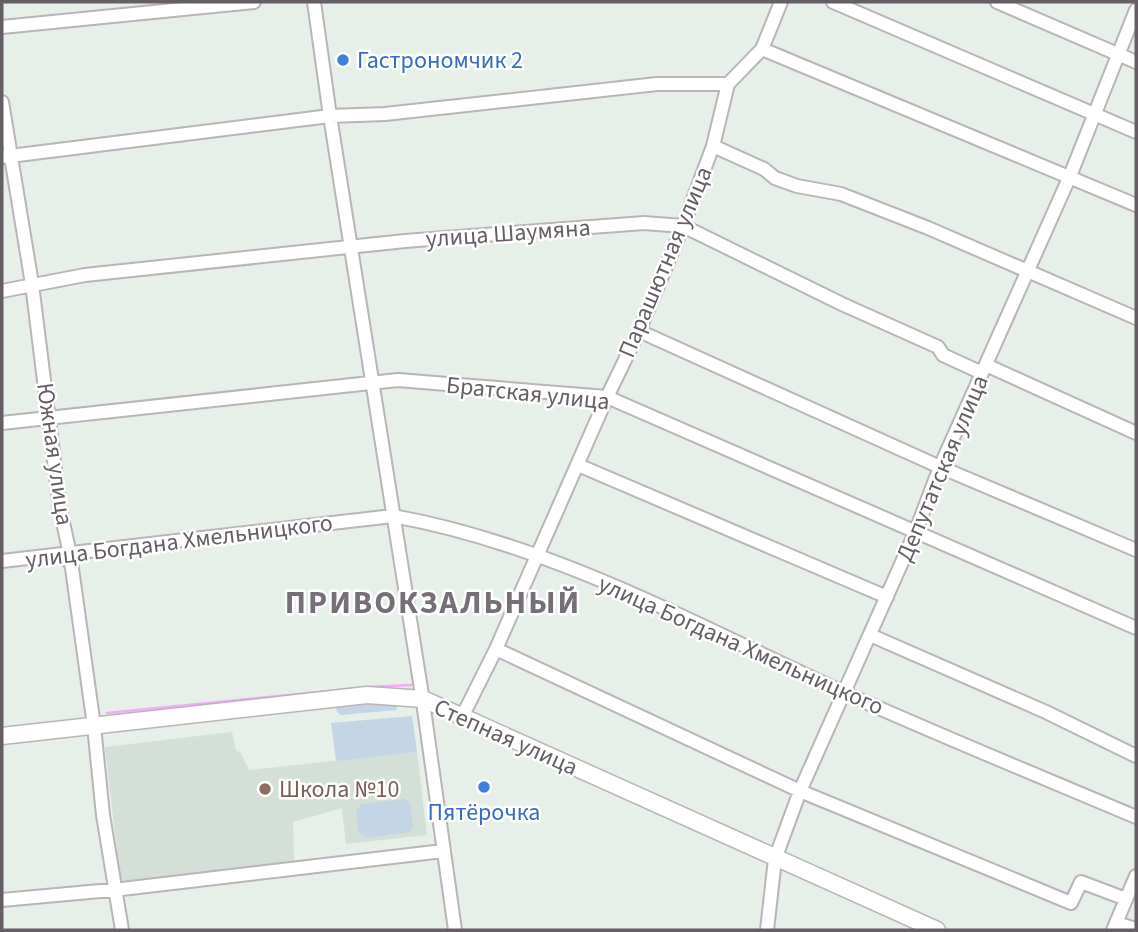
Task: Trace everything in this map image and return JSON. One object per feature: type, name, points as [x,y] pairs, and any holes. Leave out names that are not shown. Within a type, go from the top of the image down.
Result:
[{"type":"street","points":[[2,27],[254,2]]},
{"type":"street","points":[[314,2],[423,699],[455,930]]},
{"type":"street","points":[[6,156],[330,116],[385,114],[657,84],[728,84],[762,49],[780,2]]},
{"type":"street","points":[[833,2],[1136,132]]},
{"type":"street","points":[[997,2],[1136,62]]},
{"type":"street","name":"Депутатская улица","points":[[767,930],[775,859],[800,790],[1070,176],[1136,10]]},
{"type":"street","points":[[762,49],[1136,205]]},
{"type":"street","name":"Парашютная улица","points":[[462,717],[496,649],[607,397],[639,331],[713,146],[728,84]]},
{"type":"street","name":"Южная улица","points":[[2,102],[6,156],[32,284],[60,509],[70,554],[94,726],[103,815],[122,930]]},
{"type":"street","points":[[713,146],[797,187],[841,194],[928,228],[1136,318]]},
{"type":"street","name":"улица Шаумяна","points":[[2,291],[85,275],[405,241],[644,223],[683,226],[835,301],[938,346],[943,355],[984,369],[1136,433]]},
{"type":"street","points":[[639,331],[940,467],[1136,551]]},
{"type":"street","name":"Братская улица","points":[[2,423],[372,381],[398,380],[607,397],[1136,628]]},
{"type":"street","points":[[578,465],[887,597]]},
{"type":"street","name":"улица Богдана Хмельницкого","points":[[2,561],[393,516],[478,535],[536,555],[678,613],[845,692],[1136,817]]},
{"type":"street","points":[[870,635],[1046,712],[1136,756]]},
{"type":"street","points":[[496,649],[800,790],[1071,903],[1081,882],[1126,899]]},
{"type":"street","name":"Степная улица","points":[[2,736],[367,695],[423,699],[937,930]]},
{"type":"street","points":[[2,900],[115,890],[443,851]]},
{"type":"street","points":[[1136,876],[1114,927],[1136,929]]},
{"type":"shaded area","points":[[391,700],[398,704],[396,710],[341,715],[336,707],[346,703]]},
{"type":"shaded area","points":[[412,716],[417,752],[336,761],[331,723]]},
{"type":"shaded area","name":"Школа №10","points":[[232,732],[236,750],[241,753],[249,770],[417,752],[427,835],[346,844],[342,808],[293,822],[294,862],[124,882],[120,877],[105,747]]},
{"type":"shaded area","points":[[404,799],[410,803],[413,827],[410,832],[368,838],[358,832],[356,811],[361,804]]},
{"type":"waterway","points":[[47,566],[58,563],[66,568]]},
{"type":"waterway","points":[[82,685],[86,714]]},
{"type":"waterway","points":[[107,713],[411,685]]},
{"type":"place","name":"Гастрономчик 2","points":[[343,60]]},
{"type":"place","name":"Пятёрочка","points":[[484,787]]},
{"type":"place","name":"Школа №10","points":[[265,789]]},
{"type":"district","name":"ПРИВОКЗАЛЬНЫЙ","points":[[433,602]]}]
